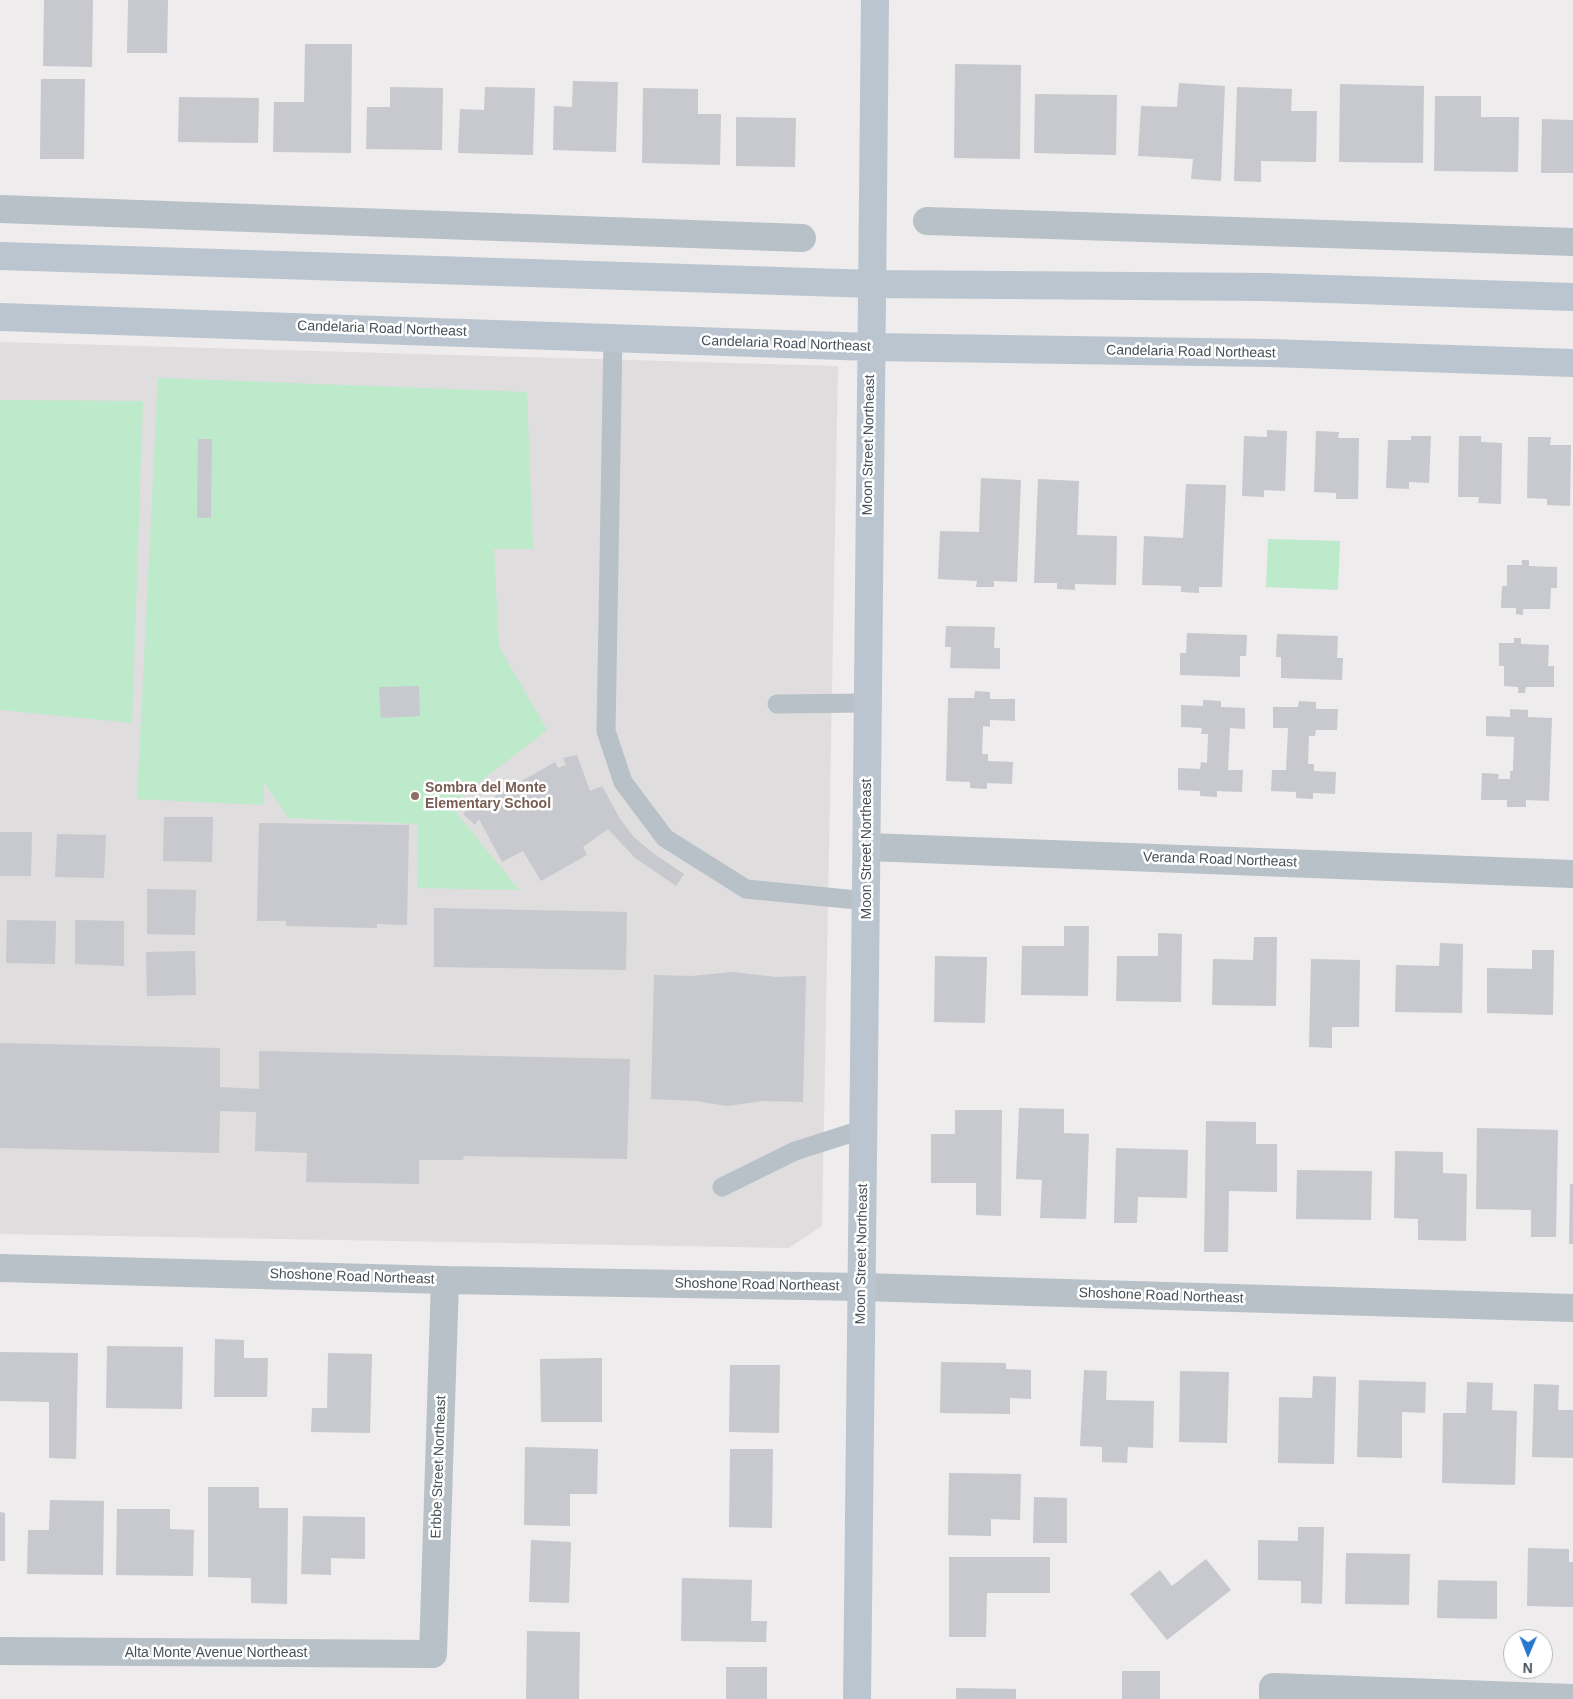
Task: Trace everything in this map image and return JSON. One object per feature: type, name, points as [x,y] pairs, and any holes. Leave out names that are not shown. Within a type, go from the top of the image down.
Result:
[{"type":"main road","name":"Moon Street Northeast","points":[[857,1699],[868,847],[867,703],[873,284],[874,0]]},
{"type":"main road","points":[[0,256],[873,284],[1266,287],[1573,297]]},
{"type":"main road","name":"Candelaria Road Northeast","points":[[0,317],[613,337],[871,348],[1270,353],[1573,363]]},
{"type":"street","points":[[0,209],[802,238]]},
{"type":"street","points":[[927,221],[1573,242]]},
{"type":"street","name":"Veranda Road Northeast","points":[[868,847],[1573,874]]},
{"type":"street","name":"Shoshone Road Northeast","points":[[0,1268],[445,1280],[862,1287],[1573,1308]]},
{"type":"street","name":"Erbbe Street Northeast","points":[[432,1654],[445,1280]]},
{"type":"street","name":"Alta Monte Avenue Northeast","points":[[0,1651],[432,1654]]},
{"type":"street","points":[[1272,1699],[1273,1687],[1573,1698]]},
{"type":"lane","points":[[613,337],[609,674],[606,731],[623,782],[664,838],[746,890],[867,902]]},
{"type":"lane","points":[[777,704],[867,703]]},
{"type":"lane","points":[[722,1187],[795,1151],[864,1129]]},
{"type":"shaded area","name":"Sombra del Monte Elementary School","points":[[0,342],[838,366],[822,1226],[789,1248],[0,1234]]},
{"type":"green space","points":[[158,378],[527,392],[533,549],[494,549],[499,647],[547,730],[450,805],[519,890],[417,888],[418,824],[289,818],[264,783],[263,805],[137,799]]},
{"type":"green space","points":[[0,400],[143,401],[132,723],[0,710]]},
{"type":"green space","points":[[1268,539],[1340,541],[1338,590],[1266,587]]},
{"type":"building","points":[[44,0],[93,0],[92,67],[43,66]]},
{"type":"building","points":[[128,0],[168,0],[167,53],[127,53]]},
{"type":"building","points":[[305,44],[352,44],[351,153],[273,152],[274,102],[304,102]]},
{"type":"building","points":[[955,64],[1021,65],[1020,159],[954,158]]},
{"type":"building","points":[[41,79],[85,79],[84,159],[40,159]]},
{"type":"building","points":[[573,81],[618,82],[616,152],[553,150],[554,106],[572,107]]},
{"type":"building","points":[[1179,83],[1225,86],[1221,181],[1191,179],[1193,159],[1138,156],[1141,106],[1177,107]]},
{"type":"building","points":[[1340,84],[1424,86],[1423,163],[1339,162]]},
{"type":"building","points":[[390,87],[443,88],[442,150],[366,149],[367,107],[390,107]]},
{"type":"building","points":[[485,87],[535,88],[533,155],[458,153],[460,109],[484,110]]},
{"type":"building","points":[[1237,87],[1292,89],[1291,111],[1317,111],[1316,162],[1261,161],[1261,182],[1234,181]]},
{"type":"building","points":[[643,88],[698,89],[698,114],[721,114],[720,165],[642,163]]},
{"type":"building","points":[[1035,94],[1117,95],[1116,155],[1034,153]]},
{"type":"building","points":[[1435,96],[1481,96],[1481,117],[1519,117],[1518,172],[1434,171]]},
{"type":"building","points":[[179,97],[259,98],[258,143],[178,142]]},
{"type":"building","points":[[736,117],[796,118],[795,167],[736,166]]},
{"type":"building","points":[[1542,119],[1573,120],[1573,173],[1541,173]]},
{"type":"building","points":[[1267,430],[1287,431],[1285,491],[1264,490],[1264,497],[1242,496],[1244,436],[1267,437]]},
{"type":"building","points":[[1316,431],[1339,432],[1338,438],[1359,438],[1358,499],[1336,499],[1336,493],[1314,492]]},
{"type":"building","points":[[1411,436],[1431,436],[1429,483],[1409,482],[1409,489],[1386,488],[1388,440],[1411,440]]},
{"type":"building","points":[[1459,436],[1481,436],[1481,442],[1502,443],[1501,504],[1478,503],[1479,497],[1458,497]]},
{"type":"building","points":[[1528,437],[1551,437],[1550,445],[1571,445],[1570,506],[1547,505],[1547,499],[1527,498]]},
{"type":"building","points":[[198,439],[212,439],[211,518],[197,518]]},
{"type":"building","points":[[981,478],[1021,480],[1017,582],[994,581],[994,587],[976,587],[977,581],[938,579],[940,531],[979,532]]},
{"type":"building","points":[[1038,479],[1079,481],[1077,535],[1117,536],[1116,585],[1075,584],[1075,590],[1057,589],[1057,583],[1034,583]]},
{"type":"building","points":[[1186,484],[1226,485],[1222,587],[1199,587],[1199,593],[1181,592],[1181,586],[1142,585],[1144,536],[1183,538]]},
{"type":"building","points":[[1522,560],[1529,560],[1529,566],[1557,567],[1557,588],[1551,588],[1550,609],[1523,609],[1523,615],[1516,614],[1516,608],[1501,608],[1502,586],[1507,586],[1507,565],[1522,565]]},
{"type":"building","points":[[946,626],[995,627],[994,648],[1000,648],[1000,669],[950,668],[951,647],[945,647]]},
{"type":"building","points":[[1187,633],[1247,635],[1246,656],[1240,656],[1240,677],[1180,675],[1180,653],[1186,653]]},
{"type":"building","points":[[1277,634],[1338,636],[1337,658],[1343,658],[1342,680],[1281,678],[1281,657],[1276,657]]},
{"type":"building","points":[[1514,638],[1521,638],[1521,644],[1549,645],[1548,666],[1554,666],[1554,687],[1526,687],[1525,693],[1518,693],[1518,687],[1504,686],[1504,666],[1499,666],[1499,643],[1514,643]]},
{"type":"building","points":[[419,686],[420,716],[381,718],[379,687]]},
{"type":"building","points":[[975,691],[990,692],[990,699],[1015,699],[1015,721],[990,720],[990,727],[983,726],[982,754],[988,754],[988,761],[1013,762],[1012,784],[987,783],[987,789],[970,788],[970,782],[946,781],[948,698],[974,698]]},
{"type":"building","points":[[1203,700],[1221,701],[1221,707],[1245,708],[1245,729],[1230,728],[1228,770],[1243,770],[1242,792],[1217,791],[1217,797],[1200,796],[1200,791],[1178,790],[1178,768],[1200,769],[1201,762],[1207,763],[1208,734],[1201,734],[1202,728],[1181,727],[1181,705],[1203,706]]},
{"type":"building","points":[[1299,701],[1316,702],[1316,709],[1338,709],[1337,730],[1316,730],[1315,736],[1309,736],[1308,764],[1314,764],[1314,771],[1336,772],[1335,794],[1313,793],[1313,799],[1296,798],[1296,792],[1271,791],[1272,770],[1286,770],[1288,728],[1273,728],[1273,707],[1298,707]]},
{"type":"building","points":[[1510,709],[1528,710],[1528,717],[1552,718],[1549,801],[1526,800],[1526,807],[1507,807],[1507,800],[1481,800],[1482,773],[1499,774],[1498,779],[1510,779],[1510,771],[1513,771],[1514,737],[1486,736],[1486,716],[1510,717]]},
{"type":"building","points":[[577,755],[590,791],[602,786],[620,819],[634,837],[653,853],[684,874],[676,886],[635,858],[608,829],[583,847],[587,855],[541,881],[523,851],[502,862],[479,819],[475,825],[463,814],[475,802],[478,806],[555,762],[558,768],[566,765],[563,758]]},
{"type":"building","points":[[164,817],[213,817],[212,862],[163,861]]},
{"type":"building","points":[[259,823],[409,825],[407,925],[377,924],[377,928],[286,926],[286,921],[257,921]]},
{"type":"building","points":[[0,832],[32,832],[31,876],[0,876]]},
{"type":"building","points":[[57,834],[106,835],[104,878],[55,877]]},
{"type":"building","points":[[147,889],[196,890],[195,935],[147,934]]},
{"type":"building","points":[[434,908],[627,912],[626,970],[434,967]]},
{"type":"building","points":[[7,920],[56,921],[55,964],[6,963]]},
{"type":"building","points":[[75,920],[124,921],[124,966],[75,964]]},
{"type":"building","points":[[1064,926],[1089,926],[1088,996],[1021,995],[1022,946],[1064,946]]},
{"type":"building","points":[[1158,933],[1182,934],[1181,1002],[1116,1001],[1117,956],[1158,956]]},
{"type":"building","points":[[1254,937],[1277,937],[1276,1006],[1212,1005],[1213,959],[1253,960]]},
{"type":"building","points":[[1440,943],[1463,944],[1462,1013],[1395,1012],[1396,965],[1439,966]]},
{"type":"building","points":[[1532,950],[1554,950],[1553,1015],[1487,1013],[1487,968],[1532,969]]},
{"type":"building","points":[[195,951],[196,995],[147,996],[146,952]]},
{"type":"building","points":[[935,956],[987,957],[985,1023],[934,1022]]},
{"type":"building","points":[[1311,959],[1360,960],[1359,1027],[1332,1027],[1332,1048],[1309,1047]]},
{"type":"building","points":[[732,972],[776,977],[806,976],[803,1102],[763,1101],[727,1106],[696,1101],[651,1099],[654,975],[691,976]]},
{"type":"building","points":[[0,1043],[220,1048],[220,1087],[259,1089],[259,1051],[630,1059],[627,1159],[464,1156],[463,1160],[419,1160],[419,1184],[306,1182],[307,1153],[255,1151],[256,1112],[220,1111],[219,1153],[0,1148]]},
{"type":"building","points":[[1019,1108],[1064,1109],[1064,1133],[1089,1134],[1086,1219],[1040,1218],[1042,1180],[1016,1179]]},
{"type":"building","points":[[955,1110],[1002,1110],[1001,1216],[976,1215],[976,1183],[931,1183],[931,1134],[955,1134]]},
{"type":"building","points":[[1206,1121],[1256,1122],[1256,1144],[1277,1144],[1277,1192],[1229,1191],[1228,1252],[1204,1252]]},
{"type":"building","points":[[1477,1128],[1558,1130],[1556,1237],[1531,1237],[1531,1210],[1476,1209]]},
{"type":"building","points":[[1116,1148],[1188,1150],[1187,1198],[1138,1197],[1137,1223],[1114,1223]]},
{"type":"building","points":[[1395,1151],[1443,1152],[1443,1173],[1467,1174],[1466,1241],[1418,1240],[1418,1219],[1394,1218]]},
{"type":"building","points":[[1297,1170],[1372,1171],[1371,1220],[1296,1219]]},
{"type":"building","points":[[1570,1184],[1573,1184],[1573,1244],[1569,1244]]},
{"type":"building","points":[[215,1339],[244,1340],[244,1358],[268,1358],[267,1397],[214,1397]]},
{"type":"building","points":[[107,1346],[183,1347],[182,1409],[106,1408]]},
{"type":"building","points":[[0,1352],[78,1353],[76,1459],[49,1458],[49,1402],[0,1401]]},
{"type":"building","points":[[328,1353],[372,1354],[370,1433],[311,1432],[312,1408],[327,1408]]},
{"type":"building","points":[[602,1358],[602,1422],[541,1422],[540,1359]]},
{"type":"building","points":[[941,1362],[1006,1363],[1006,1369],[1031,1370],[1031,1399],[1010,1398],[1010,1414],[940,1413]]},
{"type":"building","points":[[730,1365],[780,1365],[779,1433],[729,1432]]},
{"type":"building","points":[[1084,1370],[1107,1371],[1106,1400],[1154,1401],[1153,1448],[1128,1447],[1127,1463],[1102,1462],[1102,1447],[1080,1446]]},
{"type":"building","points":[[1180,1371],[1229,1372],[1227,1443],[1179,1442]]},
{"type":"building","points":[[1313,1376],[1336,1377],[1334,1464],[1278,1463],[1279,1397],[1312,1398]]},
{"type":"building","points":[[1359,1380],[1426,1382],[1425,1413],[1402,1412],[1402,1458],[1357,1457]]},
{"type":"building","points":[[1467,1382],[1493,1383],[1492,1410],[1517,1411],[1515,1485],[1442,1483],[1443,1413],[1466,1413]]},
{"type":"building","points":[[1534,1384],[1559,1385],[1558,1410],[1573,1410],[1573,1458],[1532,1457]]},
{"type":"building","points":[[525,1447],[598,1449],[597,1494],[570,1494],[570,1526],[524,1525]]},
{"type":"building","points":[[730,1449],[773,1449],[772,1528],[729,1527]]},
{"type":"building","points":[[949,1473],[1021,1474],[1020,1520],[991,1519],[991,1536],[948,1535]]},
{"type":"building","points":[[208,1487],[259,1487],[259,1508],[288,1508],[287,1604],[251,1603],[251,1578],[208,1577]]},
{"type":"building","points":[[1034,1497],[1067,1498],[1067,1543],[1033,1543]]},
{"type":"building","points":[[50,1500],[104,1501],[103,1575],[27,1574],[28,1530],[49,1530]]},
{"type":"building","points":[[117,1509],[170,1509],[170,1529],[194,1530],[193,1576],[116,1575]]},
{"type":"building","points":[[0,1512],[5,1513],[5,1561],[0,1561]]},
{"type":"building","points":[[303,1516],[365,1517],[365,1559],[331,1558],[331,1575],[301,1574]]},
{"type":"building","points":[[1298,1527],[1324,1527],[1322,1604],[1301,1603],[1301,1581],[1258,1580],[1258,1540],[1298,1541]]},
{"type":"building","points":[[531,1540],[571,1542],[569,1603],[529,1602]]},
{"type":"building","points":[[1528,1548],[1569,1549],[1569,1562],[1573,1562],[1573,1607],[1527,1606]]},
{"type":"building","points":[[1346,1553],[1410,1554],[1409,1605],[1345,1604]]},
{"type":"building","points":[[949,1557],[1050,1557],[1050,1593],[987,1593],[986,1637],[949,1637]]},
{"type":"building","points":[[1206,1559],[1231,1590],[1167,1640],[1130,1594],[1160,1570],[1172,1586]]},
{"type":"building","points":[[682,1578],[752,1580],[751,1621],[767,1621],[766,1642],[681,1641]]},
{"type":"building","points":[[1438,1580],[1497,1581],[1497,1619],[1437,1618]]},
{"type":"building","points":[[527,1631],[580,1632],[579,1699],[526,1699]]},
{"type":"building","points":[[726,1667],[767,1667],[767,1699],[726,1699]]},
{"type":"building","points":[[1122,1671],[1160,1671],[1160,1699],[1122,1699]]},
{"type":"building","points":[[956,1688],[1016,1689],[1016,1699],[956,1699]]},
{"type":"place","name":"Sombra del Monte Elementary School","points":[[415,796]]}]
